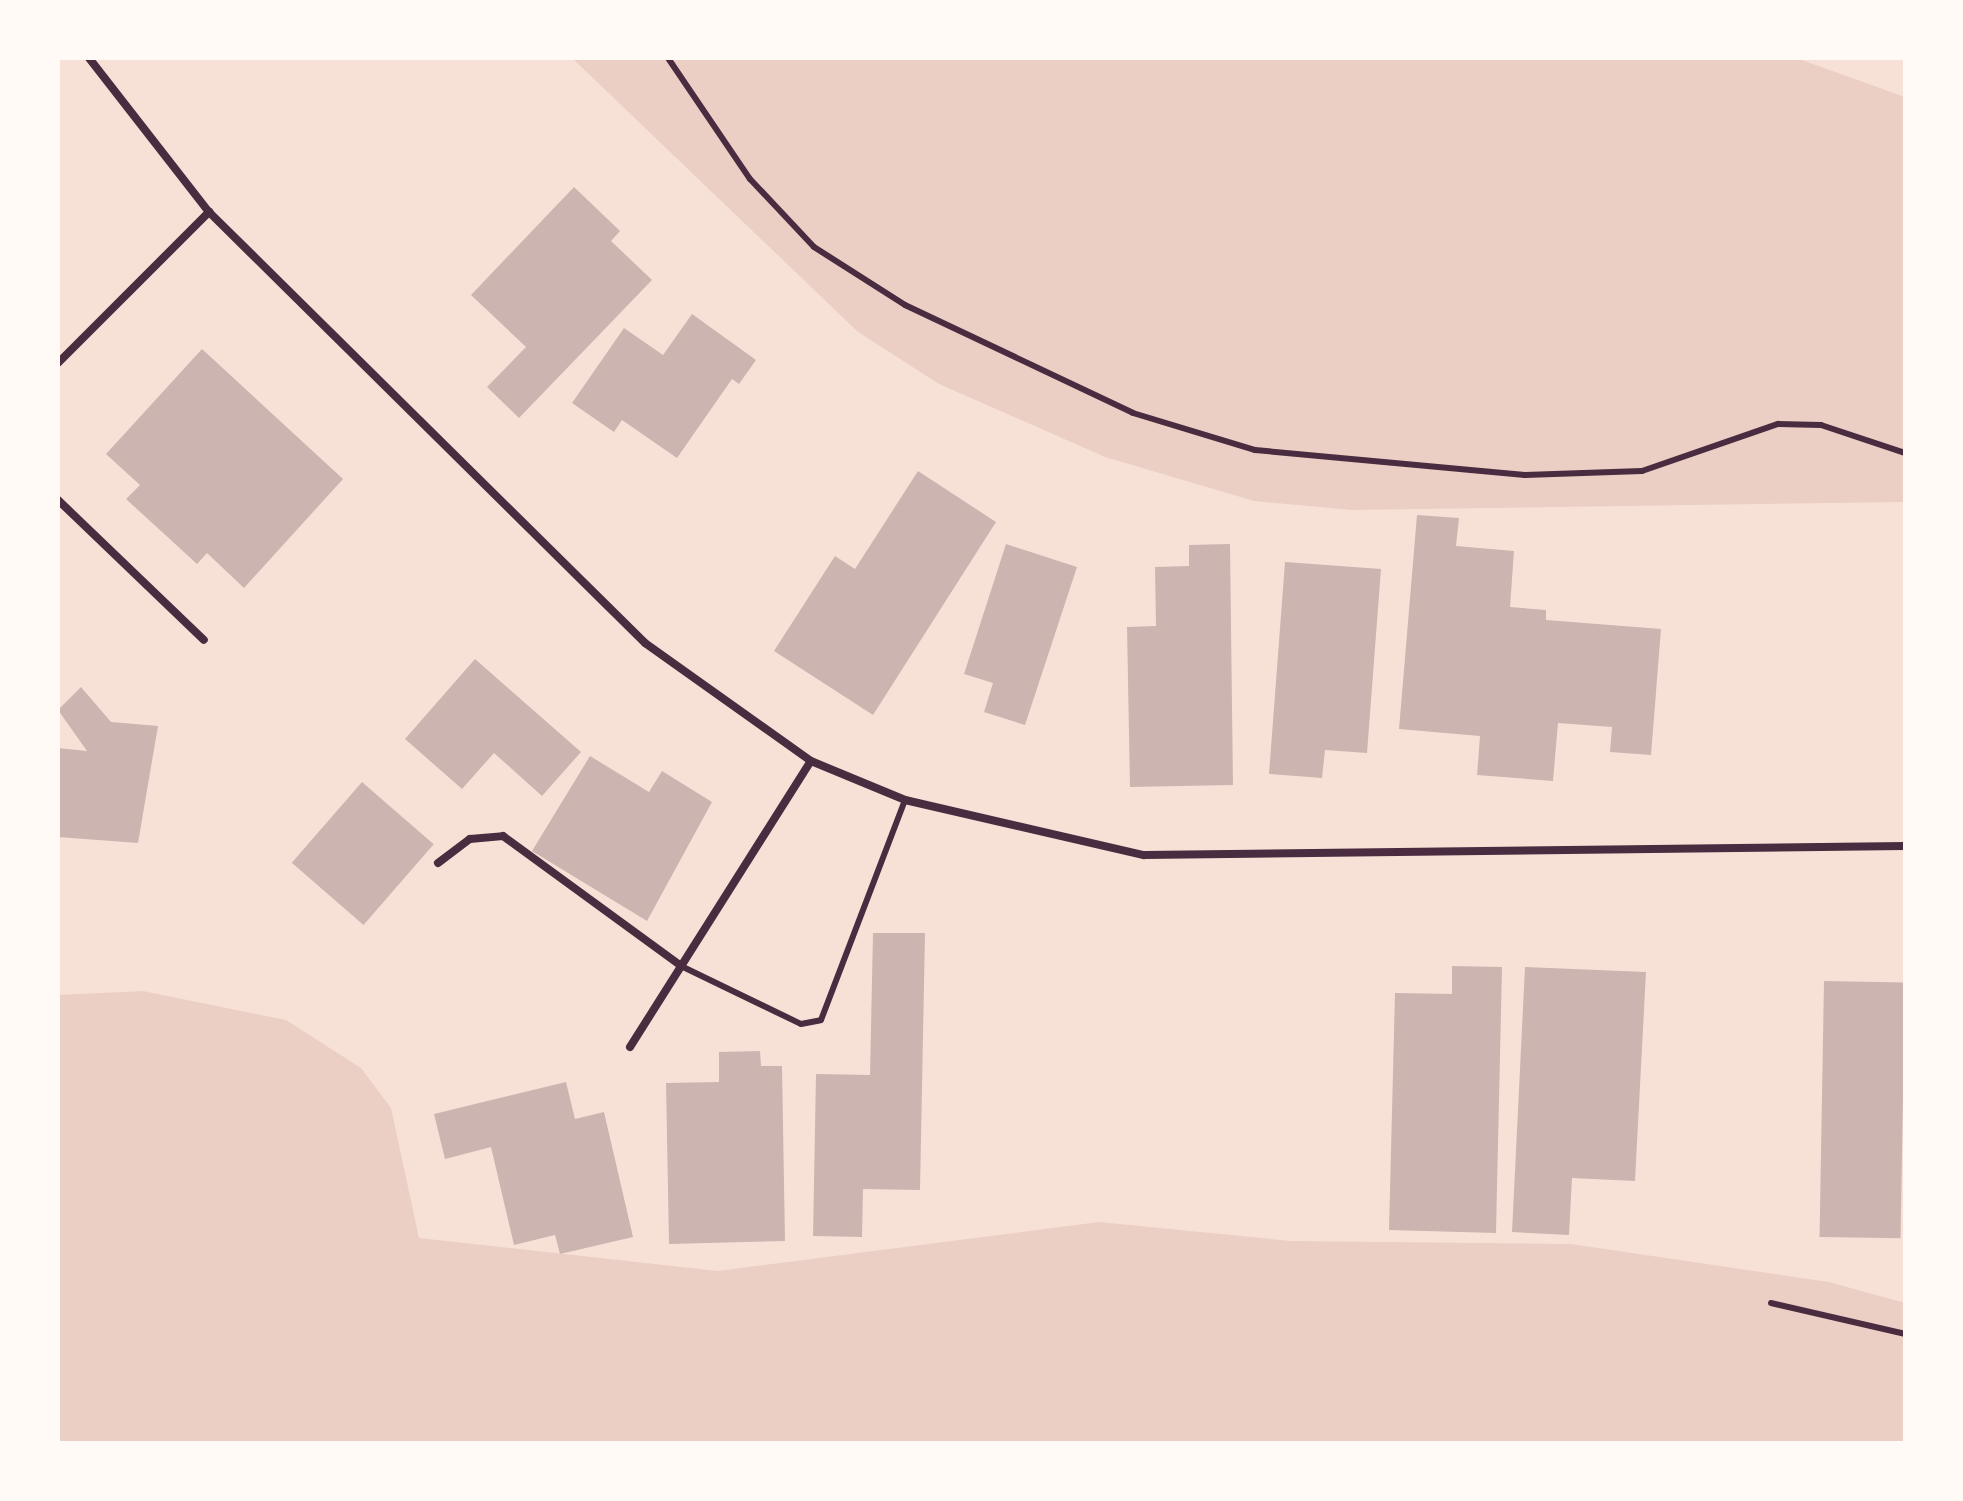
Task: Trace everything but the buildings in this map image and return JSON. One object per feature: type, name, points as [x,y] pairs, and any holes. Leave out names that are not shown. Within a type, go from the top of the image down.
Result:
[{"type":"street","points":[[89,58],[209,212],[645,643],[811,761],[905,800],[1144,855],[1905,846]]},
{"type":"street","points":[[58,363],[209,212]]},
{"type":"street","points":[[58,500],[204,640]]},
{"type":"street","points":[[630,1047],[811,761]]},
{"type":"street","points":[[438,863],[470,839],[503,836],[681,966]]},
{"type":"lane","points":[[668,58],[750,179],[814,247],[905,305],[1133,413],[1255,450],[1525,475],[1642,471],[1778,424],[1821,425],[1905,453]]},
{"type":"lane","points":[[681,966],[801,1024],[821,1020],[905,800]]},
{"type":"lane","points":[[1771,1303],[1905,1334]]},
{"type":"shaded area","points":[[572,58],[1796,58],[1905,97],[1905,502],[1351,510],[1254,501],[1105,457],[939,384],[858,332]]},
{"type":"shaded area","points":[[143,991],[286,1020],[361,1068],[391,1108],[419,1238],[718,1271],[1099,1222],[1291,1241],[1571,1244],[1829,1282],[1905,1303],[1905,1443],[58,1443],[58,995]]}]
